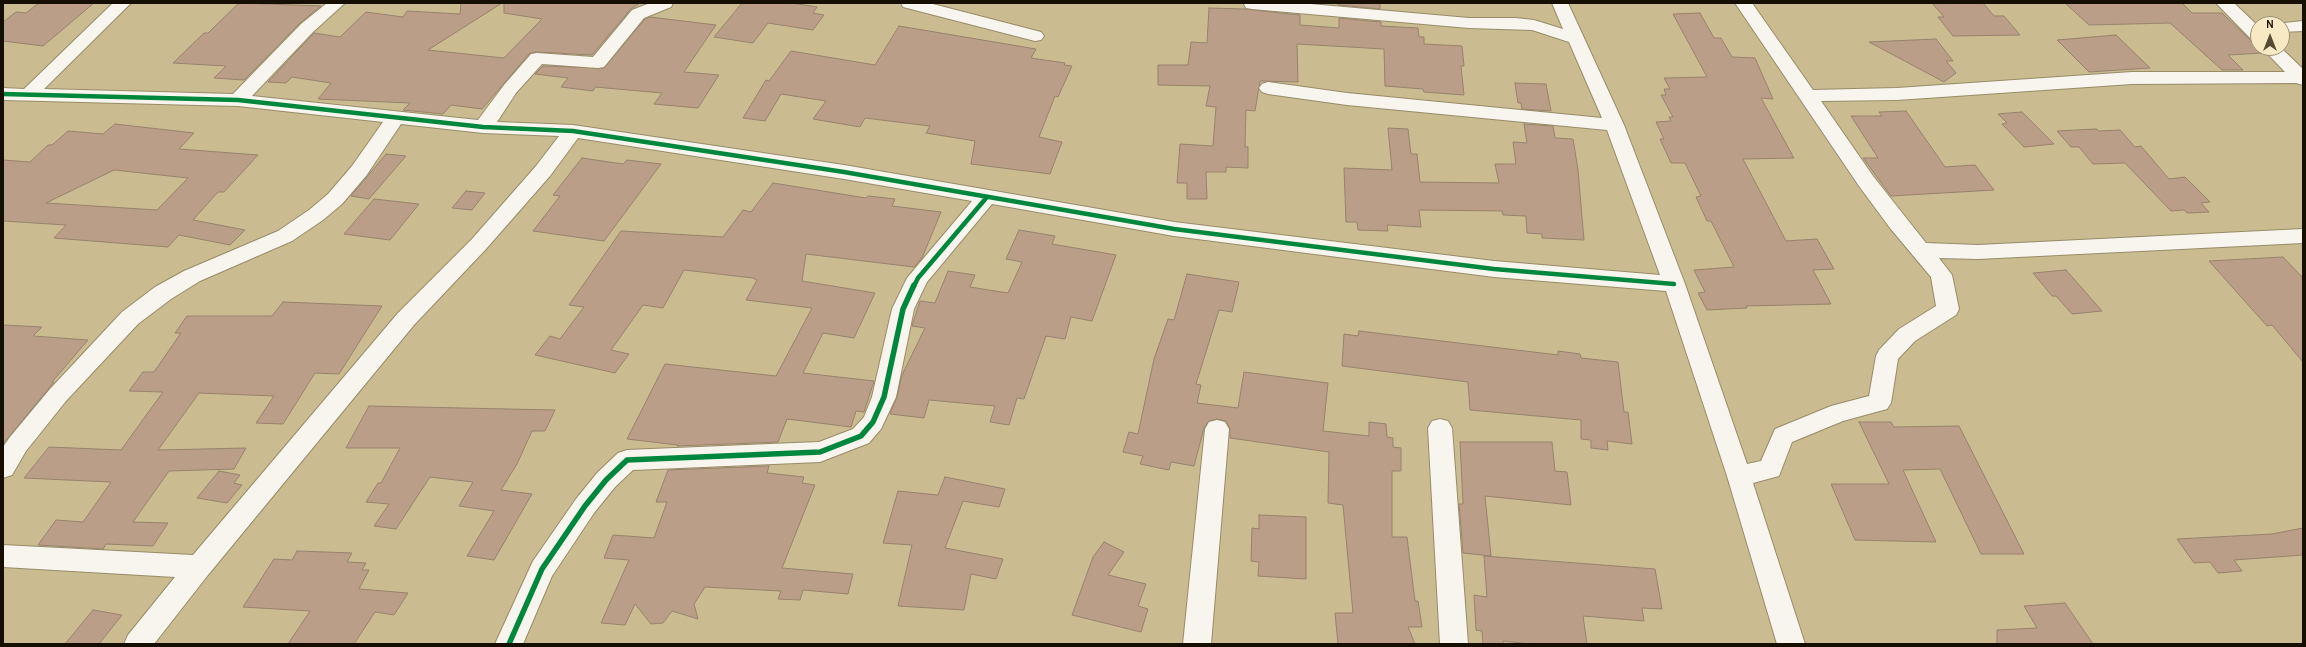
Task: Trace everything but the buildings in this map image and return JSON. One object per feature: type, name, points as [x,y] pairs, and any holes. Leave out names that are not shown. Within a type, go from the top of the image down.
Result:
[{"type":"street","points":[[28,94],[124,3]]},
{"type":"street","points":[[238,100],[307,28],[337,3]]},
{"type":"street","points":[[482,127],[510,89],[537,58],[598,63],[638,14],[665,3]]},
{"type":"street","points":[[909,3],[1035,36]]},
{"type":"street","points":[[1560,3],[1615,125],[1674,284],[1739,476],[1791,644]]},
{"type":"street","points":[[1739,476],[1770,469],[1783,436],[1839,413],[1879,403],[1887,356],[1907,335],[1948,309],[1941,275],[1866,181],[1809,96],[1743,3]]},
{"type":"street","points":[[2224,3],[2250,26]]},
{"type":"street","points":[[1252,4],[1469,23],[1515,23],[1534,25],[1576,39]]},
{"type":"street","points":[[2290,27],[2303,26]]},
{"type":"street","points":[[2279,56],[2302,78]]},
{"type":"street","points":[[1809,96],[1897,94],[2132,78],[2302,78]]},
{"type":"street","points":[[1268,88],[1371,102],[1615,125]]},
{"type":"street","points":[[3,94],[238,100],[482,127],[572,131],[697,149],[1198,232],[1494,269],[1674,284]]},
{"type":"street","points":[[3,468],[18,444],[58,395],[130,318],[162,293],[192,276],[284,236],[316,215],[335,199],[359,171],[394,118]]},
{"type":"street","points":[[138,644],[199,567],[406,319],[479,244],[543,171],[572,131]]},
{"type":"street","points":[[509,644],[542,569],[585,506],[606,480],[627,460],[664,457],[820,452],[861,436],[873,422],[884,397],[903,309],[918,278],[987,197]]},
{"type":"street","points":[[1920,250],[1978,252],[2303,236]]},
{"type":"street","points":[[1440,428],[1454,644]]},
{"type":"street","points":[[1197,644],[1198,607],[1216,429]]},
{"type":"street","points":[[3,556],[199,567]]},
{"type":"cycle path","points":[[3,94],[238,100],[483,127],[573,131],[844,172],[1174,229],[1494,269],[1674,284]]},
{"type":"cycle path","points":[[509,644],[542,569],[585,506],[606,480],[627,460],[820,452],[861,436],[873,422],[884,397],[903,309],[918,278],[987,197]]}]
